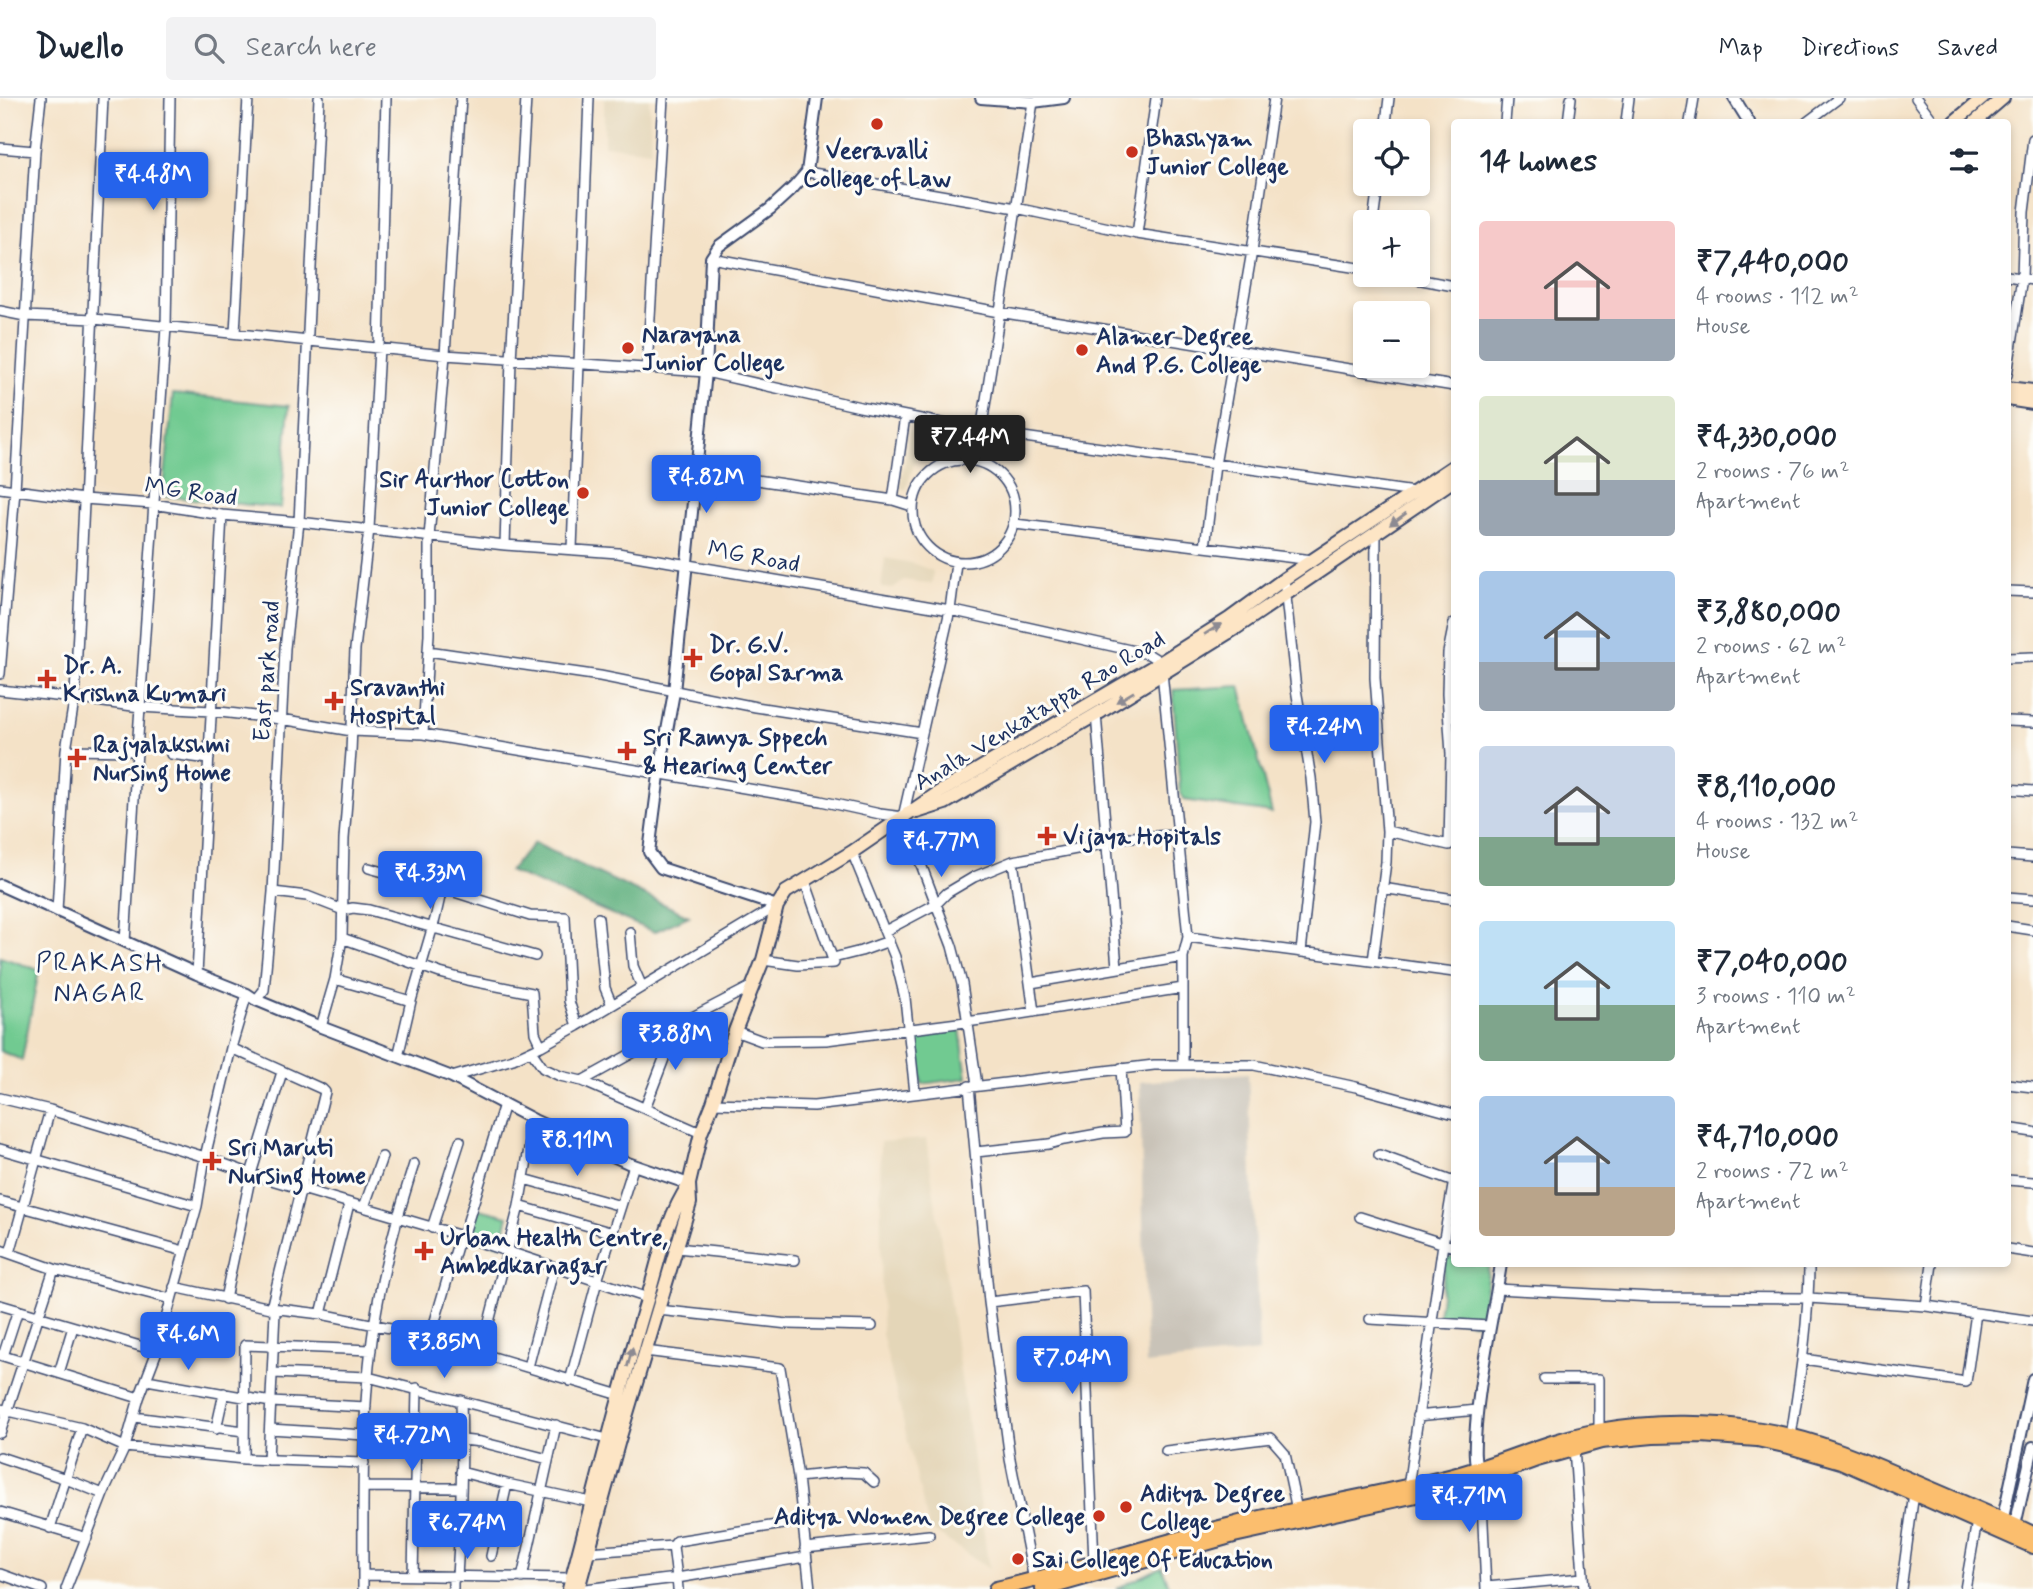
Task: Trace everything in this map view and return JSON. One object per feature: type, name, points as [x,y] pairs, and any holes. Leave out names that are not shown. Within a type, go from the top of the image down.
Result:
[{"type":"main road","points":[[1958,119],[1983,98]]},
{"type":"main road","points":[[1978,119],[2003,98]]},
{"type":"main road","points":[[2011,388],[2033,391]]},
{"type":"main road","points":[[2011,400],[2033,403]]},
{"type":"main road","name":"Anala Venkatappa Rao Road","points":[[904,817],[945,803],[1097,714],[1229,619],[1376,534],[1451,469]]},
{"type":"main road","name":"Anala Venkatappa Rao Road","points":[[1285,586],[1313,560],[1377,519],[1451,481]]},
{"type":"main road","name":"Anala Venkatappa Rao Road","points":[[904,817],[938,793],[1162,668]]},
{"type":"main road","points":[[573,1585],[588,1552],[690,1203],[689,1184],[701,1133],[735,1031],[763,960],[777,906],[786,892],[904,817]]},
{"type":"main road","points":[[573,1585],[607,1439],[677,1202],[689,1184]]},
{"type":"main road","points":[[996,1589],[1043,1587],[1234,1535],[1410,1497],[1479,1475],[1534,1449],[1599,1431],[1653,1426],[1702,1424],[1758,1429],[1844,1452],[2007,1528],[2033,1546]]},
{"type":"main road","points":[[1043,1587],[1094,1563],[1194,1535],[1297,1510],[1479,1475],[1601,1441],[1653,1436],[1701,1435],[1757,1439],[1789,1446],[1841,1461],[1977,1521],[2033,1534]]},
{"type":"street","points":[[0,674],[15,489],[35,151],[41,98]]},
{"type":"street","points":[[57,911],[66,750],[74,698],[103,98]]},
{"type":"street","points":[[125,942],[166,327],[170,98]]},
{"type":"street","points":[[235,333],[248,98]]},
{"type":"street","name":"East park road","points":[[66,1589],[103,1494],[125,1447],[139,1398],[157,1351],[197,1206],[205,1157],[230,1048],[251,997],[264,990],[273,892],[285,648],[299,522],[319,98]]},
{"type":"street","points":[[321,1027],[335,979],[342,938],[344,839],[355,649],[369,530],[379,348],[386,98]]},
{"type":"street","points":[[423,734],[428,651],[429,537],[445,355],[461,98]]},
{"type":"street","points":[[505,545],[511,360],[526,98]]},
{"type":"street","points":[[572,549],[589,98]]},
{"type":"street","points":[[646,368],[663,98]]},
{"type":"street","points":[[777,906],[661,868],[649,852],[674,692],[706,372],[711,258],[719,246],[770,209],[807,172],[817,98]]},
{"type":"street","points":[[981,98],[1033,102],[1064,98]]},
{"type":"street","points":[[1137,234],[1156,98]]},
{"type":"street","points":[[1205,547],[1215,465],[1275,98]]},
{"type":"street","points":[[1387,119],[1390,98]]},
{"type":"street","points":[[1505,119],[1507,98]]},
{"type":"street","points":[[1568,119],[1571,98]]},
{"type":"street","points":[[1626,119],[1629,98]]},
{"type":"street","points":[[1690,119],[1694,98]]},
{"type":"street","points":[[1734,98],[1747,119]]},
{"type":"street","points":[[1811,119],[1839,98]]},
{"type":"street","points":[[1916,98],[1932,119]]},
{"type":"street","points":[[974,460],[981,431],[1033,102]]},
{"type":"street","points":[[2011,349],[2029,212],[2033,139]]},
{"type":"street","points":[[0,148],[35,151]]},
{"type":"street","points":[[807,172],[1016,208],[1137,234],[1353,267]]},
{"type":"street","points":[[711,258],[999,312],[1451,386]]},
{"type":"street","points":[[2011,277],[2033,279]]},
{"type":"street","points":[[1430,282],[1451,285]]},
{"type":"street","points":[[0,311],[24,316],[94,319],[445,355],[706,372],[981,431],[1417,497]]},
{"type":"street","points":[[893,500],[905,416]]},
{"type":"street","points":[[956,460],[974,460],[999,472],[1015,496],[1015,524],[1003,547],[982,560],[956,563],[932,552],[916,532],[912,506],[926,475],[940,465],[956,460]]},
{"type":"street","points":[[695,471],[893,500],[912,506]]},
{"type":"street","name":"MG Road","points":[[0,488],[84,499],[153,504],[222,516],[505,545],[618,553],[950,610],[1148,654],[1162,668]]},
{"type":"street","points":[[197,974],[222,516]]},
{"type":"street","points":[[1015,524],[1313,560]]},
{"type":"street","points":[[1373,961],[1387,831],[1375,678],[1376,534]]},
{"type":"street","points":[[956,563],[950,610],[904,817],[952,946],[962,984],[968,1022],[989,1302],[1010,1459],[1043,1587]]},
{"type":"street","points":[[1285,586],[1315,822],[1301,952]]},
{"type":"street","points":[[2011,591],[2033,592]]},
{"type":"street","points":[[1387,831],[1449,845],[1451,754],[1447,694],[1451,638]]},
{"type":"street","points":[[428,651],[600,676],[756,707],[922,733]]},
{"type":"street","points":[[2011,658],[2033,657]]},
{"type":"street","points":[[1162,668],[1188,937],[1183,988],[1184,1064]]},
{"type":"street","points":[[0,691],[140,707],[211,711],[352,731],[423,734],[904,817]]},
{"type":"street","points":[[1097,714],[1117,967]]},
{"type":"street","points":[[2011,721],[2033,722]]},
{"type":"street","points":[[66,750],[171,747],[171,754],[209,759]]},
{"type":"street","points":[[2011,789],[2033,791]]},
{"type":"street","points":[[884,931],[936,904],[947,893],[974,877],[1013,860],[1108,840],[1178,835]]},
{"type":"street","points":[[852,852],[890,941],[905,998],[915,1093]]},
{"type":"street","points":[[2011,855],[2033,858]]},
{"type":"street","points":[[1013,860],[1034,1012]]},
{"type":"street","points":[[369,869],[442,888],[530,916],[565,917],[569,1002],[577,1027]]},
{"type":"street","points":[[763,960],[798,965],[834,963],[805,881]]},
{"type":"street","points":[[0,885],[321,1027],[452,1077],[534,1120],[634,1165],[689,1184]]},
{"type":"street","points":[[398,1057],[442,888]]},
{"type":"street","points":[[1382,888],[1451,899]]},
{"type":"street","points":[[273,892],[307,896],[343,910],[369,910],[535,956]]},
{"type":"street","points":[[2011,897],[2033,899]]},
{"type":"street","points":[[452,1077],[513,1059],[541,1046],[777,906]]},
{"type":"street","points":[[598,918],[604,988],[612,1005]]},
{"type":"street","points":[[2011,927],[2033,930]]},
{"type":"street","points":[[630,932],[633,966],[642,988]]},
{"type":"street","points":[[1188,937],[1451,972]]},
{"type":"street","points":[[342,938],[467,980],[532,993],[535,1033],[541,1046]]},
{"type":"street","points":[[833,958],[890,941]]},
{"type":"street","points":[[1031,983],[1184,957]]},
{"type":"street","points":[[335,979],[411,1000]]},
{"type":"street","points":[[582,1081],[677,1025],[754,985]]},
{"type":"street","points":[[735,1031],[762,1041],[826,1040],[968,1022],[1183,988]]},
{"type":"street","points":[[645,1108],[677,1025]]},
{"type":"street","points":[[230,1048],[325,1092],[271,1308]]},
{"type":"street","points":[[531,1051],[543,1068],[559,1076],[582,1081],[701,1133]]},
{"type":"street","points":[[713,1103],[814,1107],[1121,1068],[1184,1064],[1254,1065],[1356,1087],[1451,1113]]},
{"type":"street","points":[[976,1152],[1125,1132],[1121,1068]]},
{"type":"street","points":[[225,1299],[251,1174],[282,1072]]},
{"type":"street","points":[[2011,1084],[2033,1087]]},
{"type":"street","points":[[0,1098],[50,1110],[205,1157],[251,1174],[397,1217],[648,1298]]},
{"type":"street","points":[[430,1338],[504,1104]]},
{"type":"street","points":[[10,1253],[50,1110]]},
{"type":"street","points":[[481,1353],[519,1206],[534,1120]]},
{"type":"street","points":[[2011,1129],[2033,1132]]},
{"type":"street","points":[[432,1228],[460,1141]]},
{"type":"street","points":[[0,1149],[197,1206]]},
{"type":"street","points":[[1379,1155],[1451,1180]]},
{"type":"street","points":[[364,1208],[382,1157]]},
{"type":"street","points":[[363,1589],[366,1407],[374,1325],[397,1217],[414,1164]]},
{"type":"street","points":[[570,1381],[597,1281],[634,1165]]},
{"type":"street","points":[[524,1179],[621,1206]]},
{"type":"street","points":[[2011,1180],[2033,1182]]},
{"type":"street","points":[[1408,1488],[1451,1198]]},
{"type":"street","points":[[0,1201],[184,1251]]},
{"type":"street","points":[[321,1314],[349,1204]]},
{"type":"street","points":[[519,1206],[613,1233]]},
{"type":"street","points":[[1360,1217],[1451,1246]]},
{"type":"street","points":[[677,1248],[795,1260]]},
{"type":"street","points":[[0,1250],[54,1269],[171,1299]]},
{"type":"street","points":[[2011,1250],[2033,1253]]},
{"type":"street","points":[[528,1367],[554,1267]]},
{"type":"street","points":[[1501,1267],[1477,1410],[1474,1462],[1479,1475],[1487,1588],[1582,1578]]},
{"type":"street","points":[[1791,1436],[1803,1359],[1809,1267]]},
{"type":"street","points":[[1926,1306],[1931,1267]]},
{"type":"street","points":[[0,1433],[4,1410],[54,1269]]},
{"type":"street","points":[[174,1287],[271,1308],[321,1314],[430,1338],[620,1395]]},
{"type":"street","points":[[1497,1289],[1652,1297],[1809,1298],[1926,1306],[2033,1321]]},
{"type":"street","points":[[989,1302],[1083,1291],[1094,1563]]},
{"type":"street","points":[[0,1305],[157,1351]]},
{"type":"street","points":[[268,1460],[275,1312],[271,1308]]},
{"type":"street","points":[[18,1310],[1,1355],[139,1398]]},
{"type":"street","points":[[658,1310],[788,1324],[872,1326]]},
{"type":"street","points":[[1803,1359],[1966,1382],[1976,1313]]},
{"type":"street","points":[[1370,1319],[1489,1326]]},
{"type":"street","points":[[59,1373],[73,1327]]},
{"type":"street","points":[[244,1459],[245,1345],[371,1350]]},
{"type":"street","points":[[645,1351],[780,1368],[798,1477],[810,1589]]},
{"type":"street","points":[[272,1373],[369,1377],[607,1439]]},
{"type":"street","points":[[1545,1379],[1599,1379],[1599,1431]]},
{"type":"street","points":[[2007,1528],[2033,1379]]},
{"type":"street","points":[[147,1380],[271,1402],[366,1407]]},
{"type":"street","points":[[413,1575],[417,1388]]},
{"type":"street","points":[[216,1429],[224,1393]]},
{"type":"street","points":[[453,1589],[453,1580],[457,1576],[461,1488],[461,1400]]},
{"type":"street","points":[[4,1410],[82,1428],[125,1447],[244,1459],[364,1463]]},
{"type":"street","points":[[1417,1416],[1477,1410]]},
{"type":"street","points":[[134,1417],[244,1431]]},
{"type":"street","points":[[522,1577],[555,1425]]},
{"type":"street","points":[[50,1528],[82,1428]]},
{"type":"street","points":[[270,1429],[365,1435]]},
{"type":"street","points":[[1166,1451],[1271,1438],[1285,1454],[1297,1510]]},
{"type":"street","points":[[463,1440],[481,1442],[548,1460]]},
{"type":"street","points":[[2007,1528],[2033,1447]]},
{"type":"street","points":[[1574,1448],[1584,1589]]},
{"type":"street","points":[[0,1457],[103,1494]]},
{"type":"street","points":[[461,1472],[507,1485],[591,1502]]},
{"type":"street","points":[[798,1477],[845,1472],[864,1473],[874,1482]]},
{"type":"street","points":[[491,1556],[507,1485]]},
{"type":"street","points":[[364,1487],[461,1488]]},
{"type":"street","points":[[1901,1589],[1914,1493]]},
{"type":"street","points":[[0,1512],[87,1538]]},
{"type":"street","points":[[678,1589],[673,1546],[677,1541],[802,1521]]},
{"type":"street","points":[[1965,1589],[1977,1521]]},
{"type":"street","points":[[585,1589],[677,1578],[806,1553],[929,1535]]},
{"type":"street","points":[[588,1552],[673,1546]]},
{"type":"street","points":[[0,1574],[42,1589]]},
{"type":"street","points":[[363,1575],[522,1577],[573,1585]]},
{"type":"shaded area","points":[[604,98],[649,98],[651,151],[604,145]]},
{"type":"shaded area","points":[[910,431],[963,437],[961,452],[917,454],[906,490],[900,487]]},
{"type":"shaded area","points":[[885,558],[933,571],[932,584],[904,580],[893,589],[881,588]]},
{"type":"shaded area","points":[[1248,1073],[1259,1352],[1146,1364],[1140,1082]]},
{"type":"shaded area","points":[[926,1139],[989,1569],[929,1528],[882,1334],[880,1142]]},
{"type":"green space","points":[[173,394],[289,406],[281,508],[163,496]]},
{"type":"green space","points":[[1240,686],[1272,813],[1184,800],[1180,792],[1173,690]]},
{"type":"green space","points":[[534,843],[689,916],[654,932],[509,871]]},
{"type":"green space","points":[[0,957],[39,970],[22,1060],[0,1051]]},
{"type":"green space","points":[[960,1028],[967,1078],[922,1084],[915,1034]]},
{"type":"green space","points":[[475,1208],[508,1216],[501,1245],[468,1237]]},
{"type":"green space","points":[[1446,1257],[1451,1258],[1451,1267],[1489,1267],[1481,1323],[1438,1317]]},
{"type":"green space","points":[[1162,1567],[1170,1589],[1116,1589]]},
{"type":"place","name":"Veeravalli College of Law","points":[[877,124]]},
{"type":"place","name":"Bhashyam Junior College","points":[[1132,152]]},
{"type":"place","name":"Narayana Junior College","points":[[628,348]]},
{"type":"place","name":"Alamer Degree And P.G. College","points":[[1082,350]]},
{"type":"place","name":"Sir Aurthor Cotton Junior College","points":[[583,493]]},
{"type":"place","name":"Dr. G.V. Gopal Sarma","points":[[693,658]]},
{"type":"place","name":"Dr. A. Krishna Kumari","points":[[47,679]]},
{"type":"place","name":"Sravanthi Hospital","points":[[334,701]]},
{"type":"place","name":"Sri Ramya Sppech & Hearing Center","points":[[627,751]]},
{"type":"place","name":"Rajyalakshmi Nursing Home","points":[[77,758]]},
{"type":"place","name":"Vijaya Hopitals","points":[[1047,836]]},
{"type":"place","name":"Sri Maruti Nursing Home","points":[[212,1161]]},
{"type":"place","name":"Urban Health Centre, Ambedkarnagar","points":[[424,1251]]},
{"type":"place","name":"Aditya Degree College","points":[[1126,1507]]},
{"type":"place","name":"Aditya Women Degree College","points":[[1099,1516]]},
{"type":"place","name":"Sai College Of Education","points":[[1018,1559]]},
{"type":"district","name":"PRAKASH NAGAR","points":[[100,977]]}]
